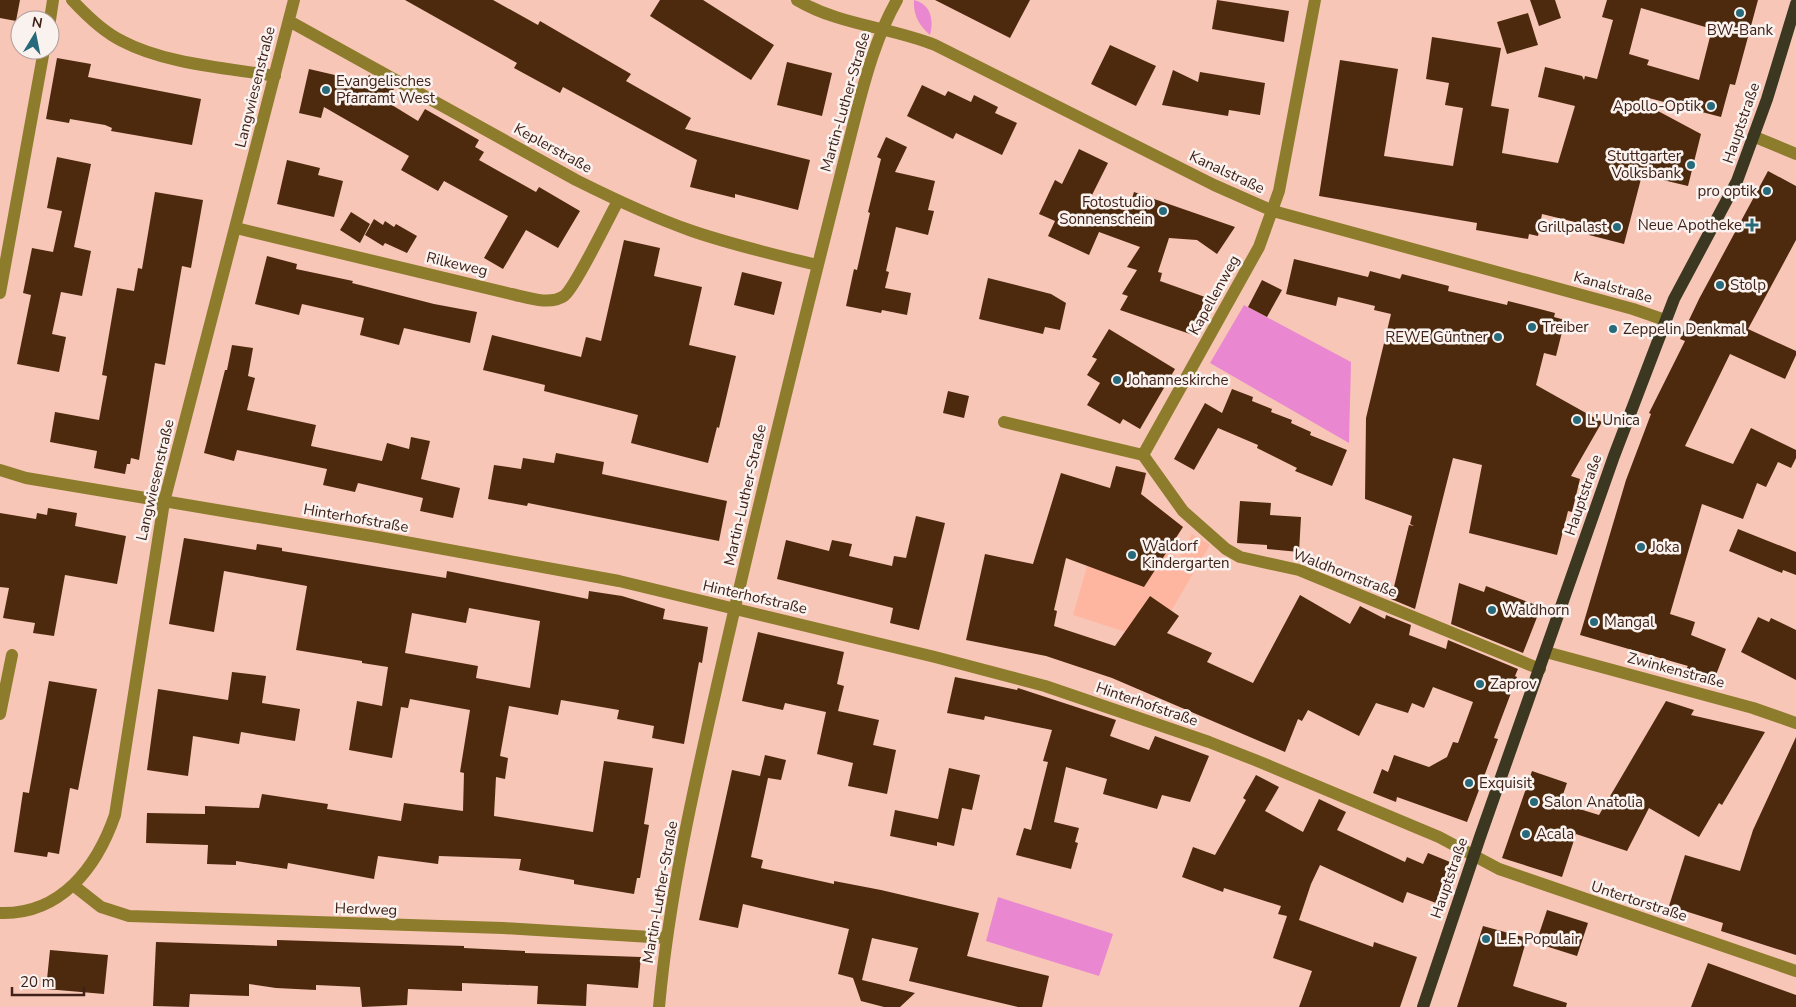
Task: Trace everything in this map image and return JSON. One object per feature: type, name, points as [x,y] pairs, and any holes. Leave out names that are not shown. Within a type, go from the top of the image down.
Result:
[{"type":"main road","name":"Hauptstraße","points":[[1423,1007],[1473,856],[1614,456],[1665,320],[1683,281],[1738,181],[1755,137],[1796,4]]},
{"type":"street","points":[[72,0],[86,15],[121,41],[159,56],[275,76]]},
{"type":"street","name":"Langwiesenstraße","points":[[0,912],[28,910],[44,904],[72,885],[86,873],[98,855],[115,814],[164,502],[294,0]]},
{"type":"street","name":"Kanalstraße","points":[[797,0],[844,20],[911,36],[935,45],[1214,185],[1273,211],[1574,292],[1665,320]]},
{"type":"street","name":"Martin-Luther-Straße","points":[[660,1007],[667,938],[684,845],[735,609],[817,265],[869,65],[897,0]]},
{"type":"street","name":"Kapellenweg","points":[[1143,455],[1259,247],[1273,211],[1279,191],[1315,0]]},
{"type":"street","name":"Keplerstraße","points":[[289,21],[576,180],[618,201],[691,231],[743,247],[817,265]]},
{"type":"street","points":[[0,293],[42,60]]},
{"type":"street","points":[[1755,137],[1796,154]]},
{"type":"street","name":"Rilkeweg","points":[[236,228],[526,297],[552,300],[565,295],[576,280],[618,201]]},
{"type":"street","points":[[1004,422],[1143,455]]},
{"type":"street","name":"Waldhornstraße","points":[[1143,455],[1183,511],[1207,533],[1240,557],[1299,570],[1540,670]]},
{"type":"street","name":"Hinterhofstraße","points":[[0,470],[26,478],[619,581],[935,657],[1044,686],[1236,753],[1440,837],[1473,856]]},
{"type":"street","name":"Zwinkenstraße","points":[[1546,652],[1753,708],[1796,723]]},
{"type":"street","points":[[0,714],[12,654]]},
{"type":"street","name":"Untertorstraße","points":[[1473,856],[1499,869],[1545,886],[1796,971]]},
{"type":"street","name":"Herdweg","points":[[72,885],[101,906],[129,916],[502,928],[667,938]]},
{"type":"shaded area","points":[[914,0],[924,5],[930,13],[932,24],[930,35],[918,19]]},
{"type":"shaded area","points":[[1244,305],[1351,362],[1349,443],[1210,363]]},
{"type":"shaded area","name":"Waldorf Kindergarten","points":[[1116,466],[1147,473],[1141,494],[1183,527],[1167,551],[1179,558],[1192,534],[1210,545],[1171,611],[1179,616],[1160,643],[1073,615]]},
{"type":"shaded area","points":[[998,897],[1113,934],[1099,976],[986,941]]},
{"type":"building","points":[[0,0],[20,0],[18,10],[10,10],[10,20],[0,18]]},
{"type":"building","points":[[405,0],[493,0],[538,25],[540,21],[631,74],[626,81],[691,118],[685,129],[810,160],[798,210],[735,194],[735,198],[690,187],[697,160],[563,87],[560,93],[514,68],[517,63]]},
{"type":"building","points":[[660,0],[703,0],[774,45],[751,80],[650,16]]},
{"type":"building","points":[[935,0],[1030,0],[1010,38]]},
{"type":"building","points":[[1217,0],[1289,11],[1284,42],[1212,29]]},
{"type":"building","points":[[1530,0],[1555,0],[1561,18],[1539,26]]},
{"type":"building","points":[[1607,0],[1758,0],[1735,85],[1730,84],[1721,117],[1645,97],[1643,103],[1701,134],[1688,186],[1642,175],[1624,244],[1589,235],[1591,226],[1542,214],[1538,236],[1529,234],[1528,239],[1476,230],[1477,223],[1319,196],[1340,60],[1398,69],[1384,156],[1453,166],[1463,108],[1445,105],[1449,83],[1426,79],[1432,37],[1501,48],[1491,106],[1509,109],[1502,153],[1558,163],[1575,106],[1538,97],[1545,67],[1582,76],[1584,80],[1585,76],[1597,79],[1613,20],[1602,17]],"holes":[[[1641,8],[1712,29],[1699,80],[1647,65],[1649,60],[1629,54]]]},
{"type":"building","points":[[1528,13],[1538,45],[1507,54],[1497,22]]},
{"type":"building","points":[[1110,45],[1156,66],[1136,106],[1091,84]]},
{"type":"building","points":[[60,59],[91,64],[88,77],[201,99],[192,145],[111,131],[112,128],[105,125],[70,119],[69,123],[46,119],[57,60]]},
{"type":"building","points":[[787,62],[832,73],[822,116],[777,105]]},
{"type":"building","points":[[309,69],[365,82],[369,75],[394,89],[387,102],[418,121],[425,109],[479,140],[475,147],[484,152],[479,160],[536,192],[539,187],[580,211],[558,248],[526,230],[503,269],[484,258],[508,216],[444,181],[438,191],[401,170],[409,156],[324,107],[321,118],[299,113]]},
{"type":"building","points":[[1173,70],[1198,82],[1200,72],[1265,83],[1260,115],[1229,110],[1228,116],[1162,105]]},
{"type":"building","points":[[922,85],[945,96],[948,91],[971,102],[974,95],[998,107],[995,113],[1017,123],[1002,155],[956,133],[953,139],[907,116]]},
{"type":"building","points":[[886,137],[907,147],[895,172],[935,181],[928,210],[934,211],[928,235],[896,227],[886,271],[889,272],[885,288],[911,293],[907,315],[882,310],[881,313],[846,306],[854,269],[857,270],[870,213],[868,212],[881,159],[877,157]]},
{"type":"building","points":[[1079,149],[1108,163],[1089,201],[1128,211],[1134,192],[1235,227],[1217,254],[1197,240],[1169,238],[1158,272],[1162,273],[1160,281],[1205,297],[1193,335],[1120,310],[1128,296],[1122,294],[1137,270],[1127,267],[1140,247],[1099,232],[1089,255],[1048,236],[1055,221],[1039,214],[1055,180],[1062,184]]},
{"type":"building","points":[[57,157],[91,164],[74,247],[91,251],[82,296],[61,292],[52,334],[66,337],[59,372],[17,364],[31,295],[23,293],[32,248],[53,252],[62,211],[47,208]]},
{"type":"building","points":[[287,160],[320,168],[318,175],[343,181],[334,217],[277,204]]},
{"type":"building","points":[[1768,171],[1796,186],[1796,240],[1748,329],[1796,351],[1796,355],[1785,379],[1730,354],[1685,446],[1733,464],[1751,428],[1796,450],[1796,458],[1791,468],[1778,462],[1766,487],[1757,483],[1743,519],[1702,504],[1670,614],[1695,622],[1691,635],[1726,649],[1714,680],[1686,669],[1688,666],[1580,635],[1626,480],[1651,414],[1649,413],[1685,341],[1680,339],[1699,299]]},
{"type":"building","points":[[155,192],[203,200],[191,268],[182,266],[165,365],[155,363],[139,460],[131,458],[130,464],[127,464],[125,474],[94,468],[97,451],[50,442],[55,412],[99,420],[107,376],[102,375],[117,288],[134,291],[138,268],[142,269]]},
{"type":"building","points":[[351,212],[370,224],[360,243],[340,230]]},
{"type":"building","points":[[374,219],[383,225],[385,221],[394,227],[396,224],[417,236],[407,253],[385,243],[383,246],[365,235]]},
{"type":"building","points":[[624,240],[660,248],[654,276],[702,287],[689,345],[736,356],[719,428],[717,427],[708,463],[631,443],[638,415],[544,391],[545,385],[483,370],[492,335],[581,357],[586,337],[601,341]]},
{"type":"building","points":[[267,256],[297,264],[296,269],[353,281],[352,283],[434,304],[477,312],[470,343],[404,328],[399,345],[360,335],[364,318],[302,304],[299,315],[255,304]]},
{"type":"building","points":[[1294,259],[1368,277],[1370,271],[1400,279],[1402,274],[1449,286],[1448,291],[1507,305],[1508,301],[1555,313],[1554,317],[1565,320],[1556,356],[1544,353],[1536,385],[1602,422],[1571,476],[1580,479],[1572,512],[1568,511],[1557,555],[1469,533],[1482,465],[1453,458],[1415,609],[1391,599],[1409,525],[1414,526],[1410,524],[1412,516],[1365,499],[1366,418],[1391,314],[1374,310],[1375,306],[1338,297],[1336,306],[1286,294]]},
{"type":"building","points":[[742,272],[782,282],[774,315],[734,305]]},
{"type":"building","points":[[988,278],[1051,294],[1066,303],[1060,330],[1045,327],[1043,334],[979,319]]},
{"type":"building","points":[[1262,280],[1282,290],[1267,317],[1248,307]]},
{"type":"building","name":"Johanneskirche","points":[[1109,329],[1175,369],[1140,429],[1123,419],[1120,424],[1087,405],[1100,383],[1087,375],[1097,359],[1092,357]]},
{"type":"building","points":[[232,345],[253,348],[248,376],[255,378],[247,410],[316,425],[311,446],[382,461],[387,443],[409,449],[411,437],[430,441],[421,479],[460,488],[453,518],[420,511],[423,498],[358,483],[355,492],[323,485],[327,469],[237,450],[234,461],[204,453]]},
{"type":"building","points":[[1232,389],[1253,397],[1252,401],[1272,409],[1271,412],[1292,420],[1291,423],[1311,432],[1310,435],[1347,450],[1332,486],[1295,471],[1297,468],[1257,448],[1258,445],[1218,428],[1194,470],[1174,459],[1205,403],[1222,413]]},
{"type":"building","points":[[948,391],[969,396],[964,418],[943,413]]},
{"type":"building","points":[[556,453],[604,462],[602,474],[727,501],[719,541],[528,503],[527,506],[488,499],[494,465],[521,469],[523,458],[554,463]]},
{"type":"building","points":[[1116,466],[1146,473],[1141,494],[1183,527],[1144,587],[1066,558],[1054,610],[1057,611],[1054,626],[1115,646],[1150,596],[1179,616],[1167,633],[1212,653],[1207,662],[1253,683],[1300,595],[1350,624],[1360,606],[1385,619],[1386,615],[1411,625],[1409,635],[1446,649],[1448,640],[1518,669],[1515,676],[1517,677],[1494,738],[1498,739],[1467,822],[1397,797],[1396,802],[1373,793],[1382,769],[1388,772],[1394,755],[1429,767],[1447,757],[1453,742],[1458,743],[1473,702],[1433,687],[1424,708],[1412,703],[1408,713],[1376,703],[1359,736],[1308,710],[1302,721],[1298,719],[1285,752],[1112,678],[1046,656],[966,640],[985,554],[1033,564],[1061,473],[1110,488]]},
{"type":"building","points":[[1240,501],[1271,503],[1270,515],[1301,517],[1299,552],[1267,549],[1267,545],[1237,543]]},
{"type":"building","points":[[48,508],[77,513],[75,526],[126,536],[117,584],[65,575],[54,636],[33,633],[35,623],[3,618],[9,588],[0,587],[0,513],[36,519],[37,513],[47,515]]},
{"type":"building","points":[[916,516],[945,523],[919,630],[890,623],[893,608],[777,579],[786,540],[829,551],[832,540],[852,544],[849,556],[892,566],[894,556],[906,558]]},
{"type":"building","points":[[1738,529],[1796,552],[1796,575],[1783,570],[1782,573],[1729,551]]},
{"type":"building","points":[[184,538],[256,550],[257,544],[282,548],[282,551],[446,578],[447,571],[588,599],[589,591],[622,596],[665,609],[663,619],[708,627],[702,663],[699,662],[684,744],[652,738],[654,726],[617,719],[619,710],[561,700],[558,715],[509,706],[500,756],[508,758],[505,779],[496,777],[494,816],[593,832],[604,761],[653,768],[644,824],[649,825],[640,878],[637,878],[634,894],[574,884],[574,880],[519,870],[521,859],[439,856],[438,864],[378,856],[374,879],[288,863],[287,869],[236,861],[236,865],[207,864],[208,845],[146,843],[147,813],[205,814],[205,806],[259,808],[262,794],[328,804],[327,809],[401,821],[404,803],[463,811],[464,773],[460,772],[470,710],[410,699],[408,708],[401,707],[392,758],[349,750],[357,701],[382,706],[388,667],[296,650],[307,586],[224,571],[214,632],[169,624]],"holes":[[[469,608],[540,621],[530,688],[476,678],[478,666],[405,653],[412,613],[466,623]]]},
{"type":"building","points":[[1459,583],[1484,592],[1486,586],[1541,607],[1523,653],[1451,624]]},
{"type":"building","points":[[1758,617],[1769,622],[1771,618],[1796,630],[1796,680],[1741,652]]},
{"type":"building","points":[[758,632],[844,652],[837,684],[844,686],[838,711],[879,720],[873,745],[896,750],[887,794],[848,786],[853,763],[817,754],[826,712],[785,703],[783,710],[742,701]]},
{"type":"building","points":[[232,672],[266,676],[262,703],[300,709],[295,741],[241,732],[239,744],[193,736],[188,776],[147,770],[158,689],[228,700]]},
{"type":"building","points":[[955,677],[1017,690],[1018,688],[1116,720],[1110,736],[1149,750],[1155,736],[1209,756],[1190,802],[1162,795],[1157,809],[1103,794],[1107,779],[1066,767],[1054,822],[1079,828],[1075,842],[1078,843],[1071,869],[1016,855],[1024,828],[1031,830],[1048,762],[1043,761],[1052,730],[985,716],[984,720],[947,713]]},
{"type":"building","points":[[49,681],[97,689],[78,790],[70,788],[59,854],[48,852],[47,857],[14,852],[23,792],[29,793]]},
{"type":"building","points":[[1666,701],[1694,710],[1691,715],[1765,732],[1722,805],[1719,803],[1699,837],[1649,808],[1627,851],[1576,834],[1562,877],[1502,858],[1532,771],[1567,783],[1560,803],[1599,815]]},
{"type":"building","points":[[1796,737],[1796,955],[1721,931],[1723,923],[1669,906],[1685,855],[1740,871],[1753,830]]},
{"type":"building","points":[[765,755],[786,760],[781,780],[768,778],[751,857],[763,860],[761,868],[834,884],[834,881],[881,890],[979,913],[967,956],[1049,976],[1042,1007],[1018,1007],[909,981],[918,948],[872,938],[862,980],[915,993],[900,1007],[884,1007],[861,1001],[853,978],[838,974],[849,929],[743,904],[738,928],[699,920],[732,770],[760,776]]},
{"type":"building","points":[[949,768],[980,775],[972,810],[962,808],[954,846],[937,842],[937,846],[890,836],[895,810],[938,819]]},
{"type":"building","points":[[1256,775],[1279,787],[1265,811],[1303,832],[1319,799],[1346,812],[1337,830],[1405,862],[1407,857],[1423,864],[1428,853],[1450,862],[1436,903],[1407,892],[1403,903],[1320,865],[1311,884],[1299,920],[1373,947],[1374,942],[1417,957],[1400,1007],[1299,1007],[1312,971],[1273,958],[1287,916],[1278,914],[1281,906],[1224,888],[1223,892],[1182,877],[1193,847],[1215,855],[1246,800],[1243,798]]},
{"type":"building","points":[[1547,910],[1588,923],[1577,956],[1536,943]]},
{"type":"building","points":[[1483,926],[1527,938],[1513,986],[1567,1003],[1566,1007],[1457,1007]]},
{"type":"building","points":[[277,940],[464,946],[464,948],[525,951],[525,953],[641,957],[638,988],[587,984],[586,1006],[537,1004],[538,986],[462,983],[462,991],[408,989],[407,1005],[362,1007],[360,987],[316,985],[316,990],[276,988],[249,984],[249,996],[190,994],[189,1007],[153,1006],[156,942],[277,946]]},
{"type":"building","points":[[50,950],[108,955],[104,994],[46,989]]},
{"type":"building","points":[[1708,963],[1796,995],[1796,1007],[1691,1007]]},
{"type":"place","name":"BW-Bank","points":[[1740,13]]},
{"type":"place","name":"Evangelisches Pfarramt West","points":[[326,90]]},
{"type":"place","name":"Apollo-Optik","points":[[1711,106]]},
{"type":"place","name":"Stuttgarter Volksbank","points":[[1691,165]]},
{"type":"place","name":"pro optik","points":[[1767,191]]},
{"type":"place","name":"Fotostudio Sonnenschein","points":[[1163,211]]},
{"type":"place","name":"Neue Apotheke","points":[[1752,225]]},
{"type":"place","name":"Grillpalast","points":[[1617,227]]},
{"type":"place","name":"Stolp","points":[[1720,285]]},
{"type":"place","name":"Treiber","points":[[1532,327]]},
{"type":"place","name":"Zeppelin Denkmal","points":[[1613,329]]},
{"type":"place","name":"REWE Güntner","points":[[1498,337]]},
{"type":"place","name":"Johanneskirche","points":[[1117,380]]},
{"type":"place","name":"L' Unica","points":[[1577,420]]},
{"type":"place","name":"Joka","points":[[1641,547]]},
{"type":"place","name":"Waldorf Kindergarten","points":[[1132,555]]},
{"type":"place","name":"Waldhorn","points":[[1492,610]]},
{"type":"place","name":"Mangal","points":[[1594,622]]},
{"type":"place","name":"Zaprov","points":[[1480,684]]},
{"type":"place","name":"Exquisit","points":[[1469,783]]},
{"type":"place","name":"Salon Anatolia","points":[[1534,802]]},
{"type":"place","name":"Acala","points":[[1526,834]]},
{"type":"place","name":"L.E. Populair","points":[[1486,939]]}]
